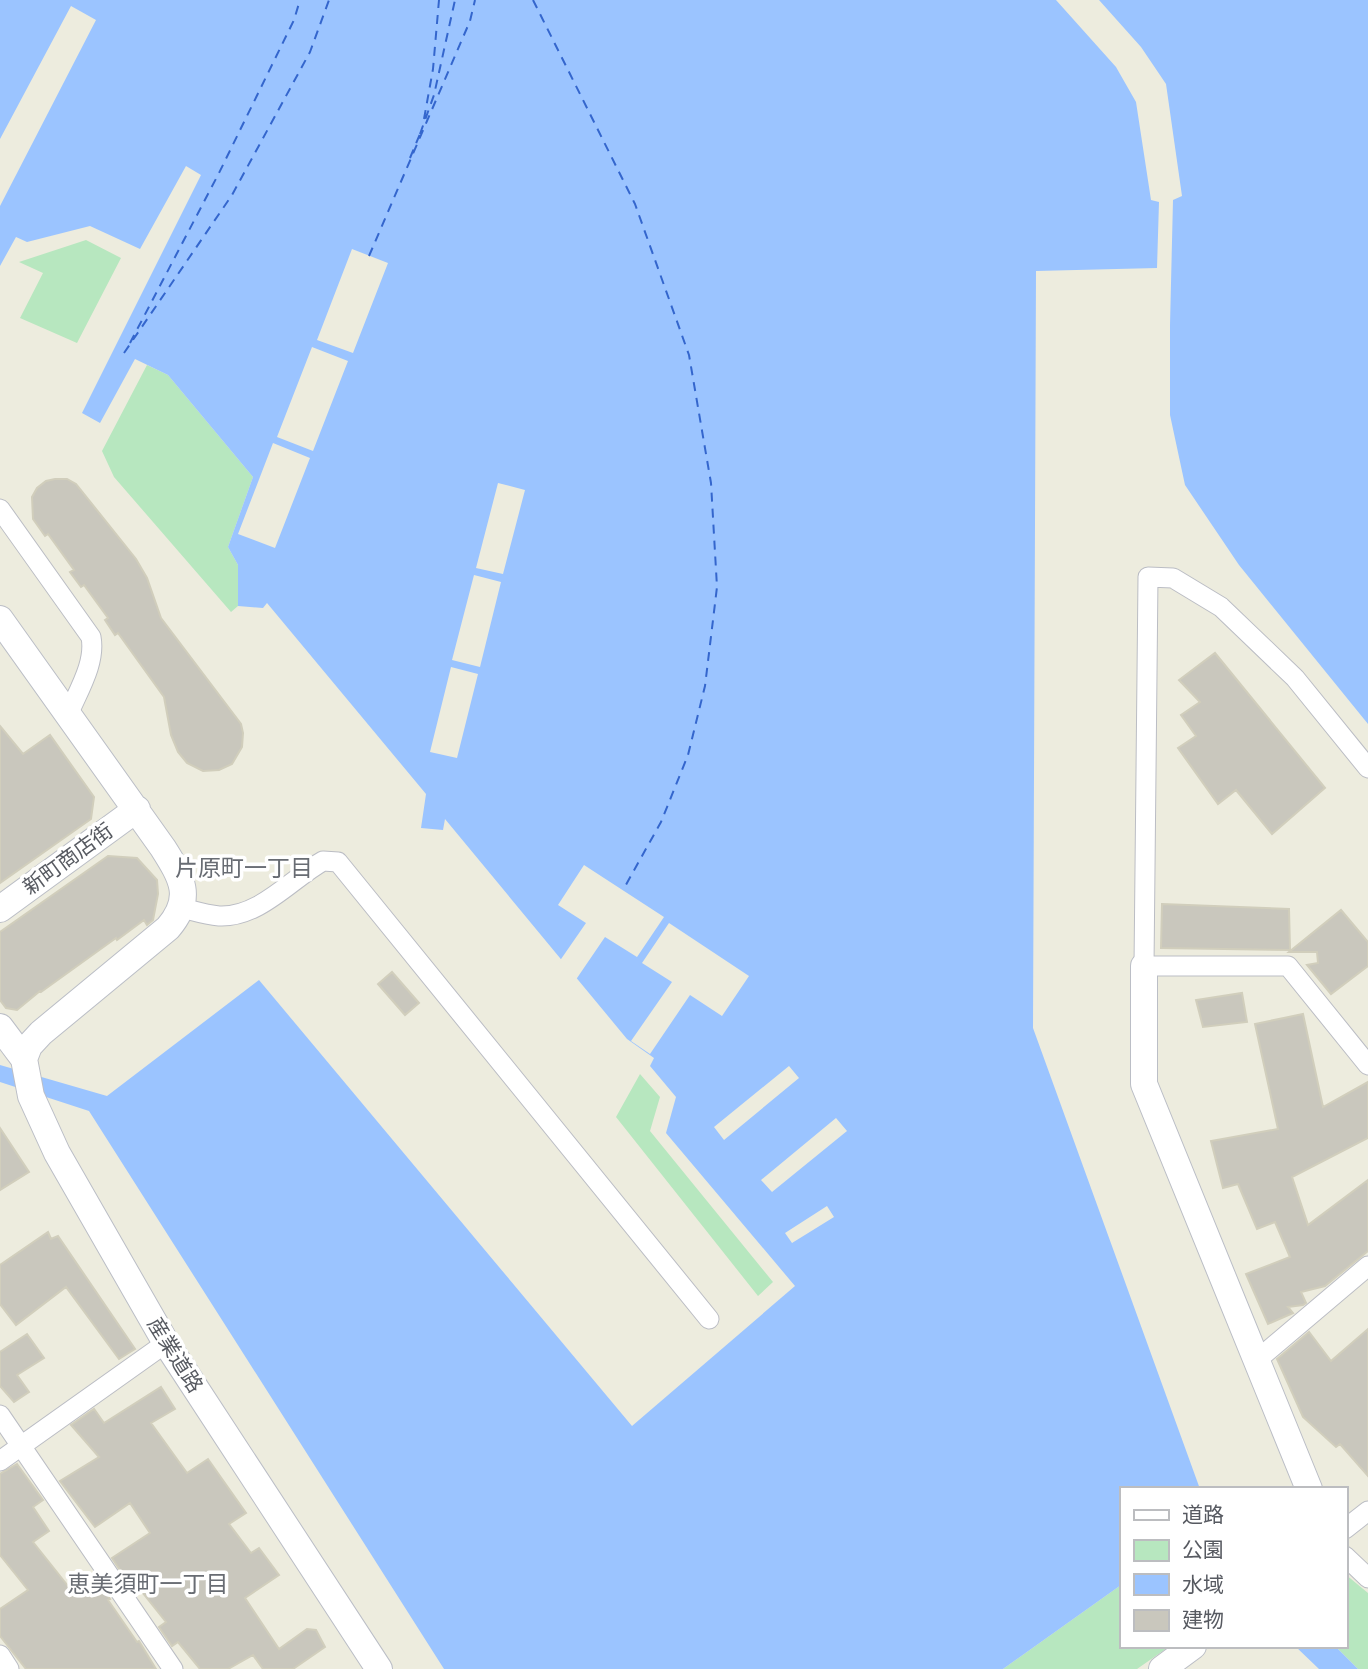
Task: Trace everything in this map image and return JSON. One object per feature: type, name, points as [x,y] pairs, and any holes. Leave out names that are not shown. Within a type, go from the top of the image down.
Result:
[{"type":"street","points":[[0,509],[91,637],[93,650],[90,662],[68,715]]},
{"type":"street","points":[[1308,1487],[1144,1084],[1148,577],[1173,578],[1221,607],[1295,678],[1368,768]]},
{"type":"street","points":[[0,619],[137,809],[175,867],[183,884],[184,896],[177,918],[157,938],[41,1033],[29,1046],[24,1059]]},
{"type":"street","name":"新町商店街","points":[[0,909],[137,809]]},
{"type":"street","points":[[182,908],[220,916],[243,912],[273,897],[323,861],[338,862],[709,1319]]},
{"type":"street","points":[[1144,966],[1288,966],[1368,1065]]},
{"type":"street","name":"産業道路","points":[[0,1027],[24,1059],[31,1096],[57,1153],[166,1343],[379,1669]]},
{"type":"street","points":[[1257,1360],[1368,1266]]},
{"type":"street","points":[[0,1461],[166,1343]]},
{"type":"street","points":[[0,1415],[173,1669]]},
{"type":"street","points":[[1347,1527],[1368,1511]]},
{"type":"street","points":[[1347,1558],[1368,1578]]},
{"type":"street","points":[[0,1655],[9,1669]]},
{"type":"green space","points":[[86,240],[121,258],[77,343],[20,318],[43,273],[19,262]]},
{"type":"green space","points":[[147,365],[168,375],[253,477],[228,547],[238,565],[238,606],[231,612],[114,477],[102,451]]},
{"type":"green space","points":[[640,1074],[660,1097],[650,1131],[773,1282],[758,1296],[616,1117]]},
{"type":"green space","points":[[1347,1576],[1368,1593],[1368,1669],[1358,1669],[1337,1648],[1347,1648]]},
{"type":"green space","points":[[1120,1586],[1120,1648],[1167,1648],[1137,1669],[1003,1669]]},
{"type":"water","points":[[0,0],[1056,0],[1116,67],[1136,102],[1151,200],[1159,202],[1157,268],[1036,271],[1033,1028],[1199,1487],[1120,1487],[1120,1586],[1003,1669],[444,1669],[89,1111],[0,1082],[0,1065],[107,1096],[259,980],[632,1426],[795,1286],[666,1133],[676,1097],[650,1066],[654,1058],[627,1039],[445,819],[443,830],[421,828],[426,794],[267,603],[263,608],[238,606],[238,565],[228,547],[253,477],[168,375],[135,359],[100,423],[82,413],[201,175],[186,166],[140,249],[90,226],[27,242],[16,237],[0,266],[0,206],[96,20],[71,6],[0,139]]},
{"type":"water","points":[[1099,0],[1368,0],[1368,724],[1239,565],[1185,485],[1170,415],[1173,200],[1182,196],[1166,84],[1141,47]]},
{"type":"water","points":[[1297,1648],[1337,1648],[1358,1669],[1319,1669]]},
{"type":"pier","points":[[352,249],[388,263],[353,353],[317,340]]},
{"type":"pier","points":[[312,347],[348,361],[313,451],[277,437]]},
{"type":"pier","points":[[273,443],[310,458],[275,548],[238,534]]},
{"type":"pier","points":[[498,483],[525,490],[503,574],[476,568]]},
{"type":"pier","points":[[474,575],[501,582],[480,667],[452,660]]},
{"type":"pier","points":[[451,667],[478,674],[457,758],[430,752]]},
{"type":"pier","points":[[584,865],[664,917],[637,957],[605,937],[575,981],[559,962],[586,923],[558,905]]},
{"type":"pier","points":[[669,923],[749,976],[722,1016],[690,995],[650,1054],[631,1041],[672,982],[642,963]]},
{"type":"pier","points":[[789,1066],[799,1078],[724,1140],[714,1127]]},
{"type":"pier","points":[[836,1118],[847,1131],[772,1192],[761,1180]]},
{"type":"pier","points":[[827,1206],[834,1217],[792,1243],[785,1233]]},
{"type":"building","points":[[67,479],[76,484],[136,559],[147,578],[161,618],[241,724],[242,747],[232,764],[219,770],[203,771],[187,763],[178,752],[171,735],[164,697],[118,633],[115,635],[105,620],[108,618],[84,585],[81,587],[70,572],[74,570],[48,534],[45,536],[33,519],[32,497],[37,488],[46,481]]},
{"type":"building","points":[[1215,653],[1325,788],[1272,834],[1236,790],[1218,804],[1178,748],[1196,736],[1181,715],[1200,702],[1179,680]]},
{"type":"building","points":[[0,726],[23,754],[50,735],[94,797],[91,819],[0,883]]},
{"type":"building","points":[[108,856],[137,858],[157,880],[158,894],[153,920],[147,925],[144,920],[117,940],[116,938],[17,1010],[6,1008],[0,1000],[0,932]]},
{"type":"building","points":[[1162,904],[1289,909],[1290,950],[1161,948]]},
{"type":"building","points":[[1341,910],[1368,942],[1368,966],[1331,994],[1307,965],[1318,963],[1317,952],[1289,952]]},
{"type":"building","points":[[392,972],[419,1003],[405,1015],[378,984]]},
{"type":"building","points":[[1242,993],[1247,1022],[1203,1027],[1196,1000]]},
{"type":"building","points":[[1303,1014],[1323,1107],[1368,1082],[1368,1138],[1292,1177],[1308,1225],[1368,1180],[1368,1251],[1325,1286],[1301,1292],[1306,1303],[1288,1307],[1293,1313],[1268,1324],[1246,1274],[1290,1257],[1275,1222],[1257,1229],[1238,1184],[1223,1188],[1211,1141],[1278,1129],[1255,1024]]},
{"type":"building","points":[[0,1128],[29,1172],[0,1190]]},
{"type":"building","points":[[48,1232],[51,1239],[58,1236],[135,1349],[119,1359],[66,1287],[16,1325],[0,1304],[0,1265]]},
{"type":"building","points":[[1368,1329],[1368,1476],[1340,1444],[1336,1447],[1303,1417],[1277,1359],[1309,1332],[1331,1361]]},
{"type":"building","points":[[27,1334],[44,1358],[17,1375],[29,1392],[14,1402],[0,1386],[0,1352]]},
{"type":"building","points":[[161,1387],[175,1409],[151,1423],[187,1473],[208,1459],[246,1513],[229,1524],[251,1553],[259,1548],[279,1575],[245,1598],[279,1649],[307,1629],[316,1630],[325,1647],[293,1669],[263,1669],[253,1655],[228,1669],[200,1669],[178,1642],[172,1646],[159,1627],[166,1622],[134,1582],[130,1585],[112,1558],[150,1533],[130,1503],[95,1527],[60,1481],[99,1457],[71,1425],[94,1409],[104,1423]]},
{"type":"building","points":[[17,1464],[43,1500],[33,1507],[49,1531],[33,1542],[72,1591],[95,1576],[110,1599],[108,1600],[156,1669],[26,1669],[0,1636],[0,1609],[28,1590],[0,1555],[0,1474]]},
{"type":"ferry route","points":[[130,343],[219,173],[294,20],[300,0]]},
{"type":"ferry route","points":[[124,353],[232,195],[310,52],[329,0]]},
{"type":"ferry route","points":[[424,119],[433,69],[439,0]]},
{"type":"ferry route","points":[[420,134],[434,95],[455,0]]},
{"type":"ferry route","points":[[369,256],[470,21],[475,0]]},
{"type":"ferry route","points":[[533,0],[635,204],[689,355],[711,483],[717,587],[705,686],[688,755],[661,822],[623,890]]},
{"type":"ferry route","points":[[410,158],[420,134]]},
{"type":"district","name":"片原町一丁目","points":[[244,868]]},
{"type":"district","name":"恵美須町一丁目","points":[[148,1584]]}]
